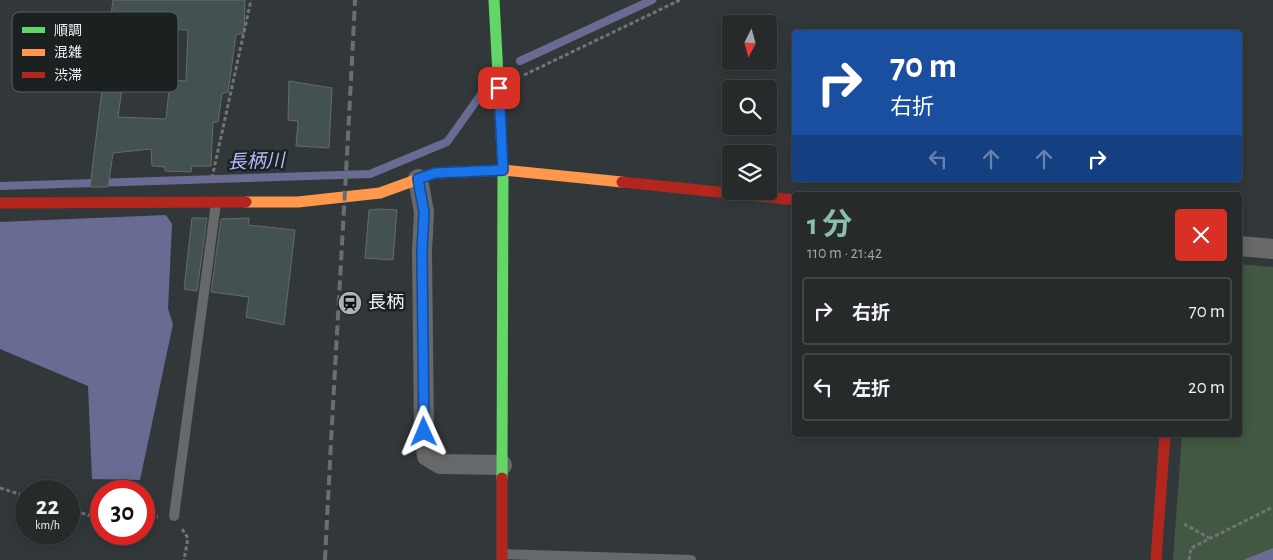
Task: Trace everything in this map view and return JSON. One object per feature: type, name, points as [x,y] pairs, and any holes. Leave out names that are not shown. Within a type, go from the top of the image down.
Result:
[{"type":"street","points":[[494,0],[503,170],[502,557]]},
{"type":"street","points":[[0,203],[298,202],[380,192],[435,173],[503,170],[792,200]]},
{"type":"street","points":[[418,179],[424,212],[422,251],[424,432],[427,456],[440,464],[502,465]]},
{"type":"street","points":[[1242,246],[1273,249]]},
{"type":"street","points":[[1156,560],[1165,437]]},
{"type":"lane","points":[[174,516],[216,202]]},
{"type":"lane","points":[[502,557],[690,560]]},
{"type":"path","points":[[213,172],[251,0]]},
{"type":"path","points":[[499,88],[680,0]]},
{"type":"path","points":[[0,488],[15,493]]},
{"type":"path","points":[[1189,560],[1191,548],[1273,507]]},
{"type":"path","points":[[174,516],[188,538],[184,560]]},
{"type":"path","points":[[1176,519],[1210,538]]},
{"type":"green space","points":[[1242,264],[1273,267],[1273,560],[1173,560],[1182,437],[1242,437]]},
{"type":"water","points":[[166,215],[172,224],[168,309],[173,324],[140,480],[92,479],[88,386],[0,349],[0,222]]},
{"type":"water","points":[[1273,548],[1273,560],[1243,560]]},
{"type":"building","points":[[113,0],[245,0],[244,33],[236,35],[228,92],[222,94],[218,122],[213,122],[211,166],[192,166],[191,172],[165,171],[165,167],[152,166],[151,149],[113,153],[108,187],[90,187],[102,92],[121,92],[118,117],[166,119],[169,92],[178,92],[178,80],[186,81],[188,30],[178,29],[178,12],[112,12]]},
{"type":"building","points":[[289,81],[332,88],[329,148],[296,146],[298,121],[288,120]]},
{"type":"building","points":[[369,210],[397,210],[393,260],[365,258]]},
{"type":"building","points":[[192,218],[207,218],[197,291],[184,289]]},
{"type":"building","points":[[249,218],[248,225],[295,230],[284,325],[246,317],[249,297],[211,292],[221,219]]},
{"type":"waterway","name":"長柄川","points":[[520,61],[652,0]]},
{"type":"waterway","name":"長柄川","points":[[0,186],[370,174],[447,142],[482,93]]},
{"type":"railway","points":[[325,560],[355,0]]},
{"type":"traffic: fast","points":[[494,0],[503,170],[502,478]]},
{"type":"traffic: slow","points":[[246,202],[298,202],[380,193],[435,173],[503,170],[622,182]]},
{"type":"traffic: jam","points":[[622,182],[792,200]]},
{"type":"traffic: jam","points":[[0,203],[246,202]]},
{"type":"traffic: jam","points":[[1156,560],[1165,437]]},
{"type":"traffic: jam","points":[[502,478],[502,560]]},
{"type":"place","name":"長柄","points":[[350,303]]},
{"type":"route","points":[[424,432],[422,251],[424,212],[418,179],[435,173],[503,170],[499,88]]}]
